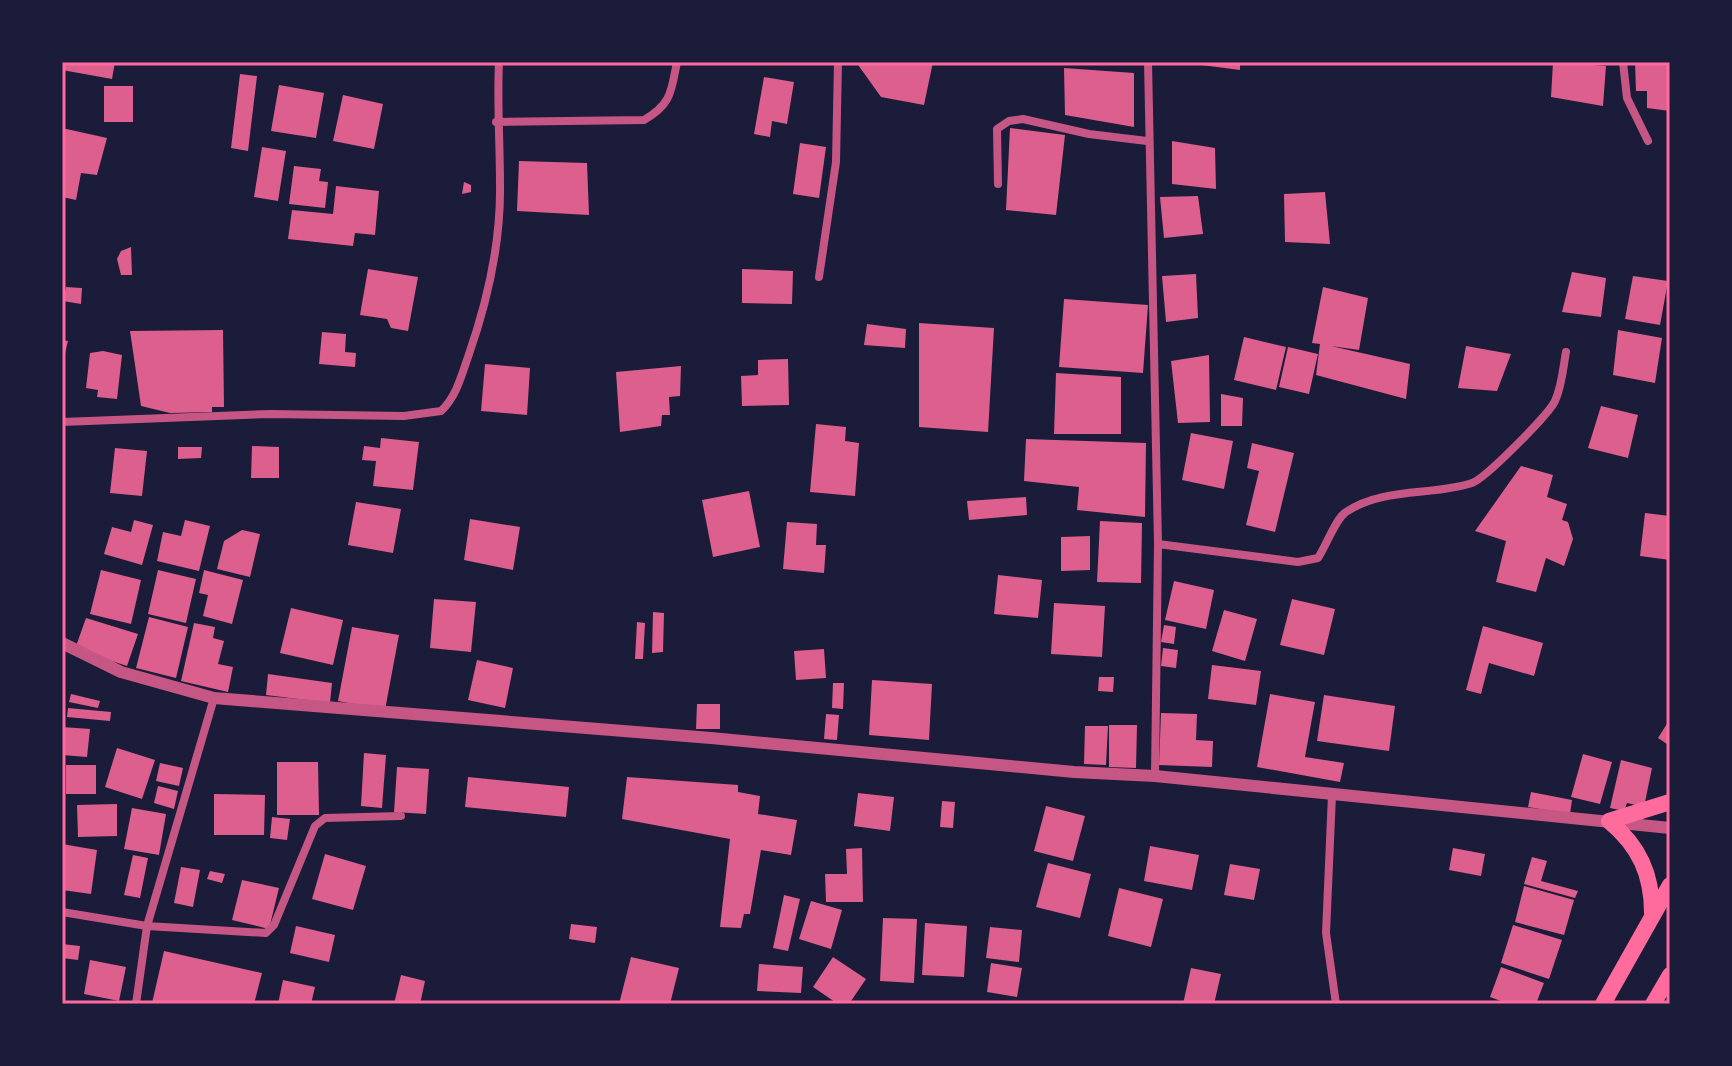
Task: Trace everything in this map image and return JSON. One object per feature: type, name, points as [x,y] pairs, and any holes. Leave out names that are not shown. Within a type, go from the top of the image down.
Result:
[{"type":"highway","points":[[1651,915],[1652,893],[1639,852],[1609,821],[1670,802]]},
{"type":"highway","points":[[1603,1004],[1670,885]]},
{"type":"highway","points":[[1653,1004],[1670,975]]},
{"type":"street","points":[[62,422],[270,414],[404,416],[441,411],[458,386],[477,331],[496,244],[500,185],[496,122],[499,62]]},
{"type":"street","points":[[496,122],[644,120],[662,110],[670,96],[677,62]]},
{"type":"street","points":[[819,277],[836,162],[838,62]]},
{"type":"street","points":[[1148,62],[1147,141],[1154,240],[1158,544],[1155,776]]},
{"type":"street","points":[[1623,62],[1627,98],[1648,141]]},
{"type":"street","points":[[998,184],[997,129],[1009,121],[1023,119],[1089,134],[1147,141]]},
{"type":"street","points":[[1158,544],[1298,562],[1318,558],[1333,536],[1336,521],[1346,511],[1420,489],[1460,486],[1484,477],[1554,404],[1566,352]]},
{"type":"street","points":[[62,643],[121,672],[214,698],[711,738],[1074,772],[1155,776],[1670,828]]},
{"type":"street","points":[[136,1004],[147,926],[214,698]]},
{"type":"street","points":[[1332,795],[1326,933],[1336,1004]]},
{"type":"street","points":[[62,912],[147,926],[266,933],[274,925],[298,860],[315,826],[325,818],[401,816]]},
{"type":"building","points":[[62,62],[115,62],[112,79],[62,70]]},
{"type":"building","points":[[856,62],[933,62],[924,105],[881,97]]},
{"type":"building","points":[[1240,62],[1240,70],[1194,64]]},
{"type":"building","points":[[1553,62],[1606,66],[1603,106],[1551,97]]},
{"type":"building","points":[[1635,62],[1670,62],[1670,111],[1647,108],[1647,91],[1636,91]]},
{"type":"building","points":[[1064,68],[1134,73],[1134,127],[1065,115]]},
{"type":"building","points":[[240,74],[257,76],[248,151],[231,148]]},
{"type":"building","points":[[764,77],[794,82],[787,124],[772,121],[770,137],[754,134]]},
{"type":"building","points":[[279,85],[324,93],[316,138],[271,131]]},
{"type":"building","points":[[104,86],[133,86],[133,122],[104,122]]},
{"type":"building","points":[[343,95],[383,104],[374,149],[333,141]]},
{"type":"building","points":[[62,128],[107,138],[97,175],[81,173],[76,200],[62,197]]},
{"type":"building","points":[[1010,128],[1065,135],[1056,215],[1006,210]]},
{"type":"building","points":[[1172,141],[1215,148],[1216,189],[1172,184]]},
{"type":"building","points":[[800,143],[826,147],[819,198],[793,194]]},
{"type":"building","points":[[262,147],[286,151],[278,201],[254,197]]},
{"type":"building","points":[[519,161],[587,163],[589,215],[517,211]]},
{"type":"building","points":[[294,166],[321,169],[319,181],[328,182],[325,208],[289,204]]},
{"type":"building","points":[[464,182],[471,185],[471,192],[462,194]]},
{"type":"building","points":[[336,186],[379,191],[375,235],[355,233],[353,246],[288,239],[292,210],[333,214]]},
{"type":"building","points":[[1325,192],[1330,244],[1285,242],[1284,194]]},
{"type":"building","points":[[1198,196],[1203,234],[1164,238],[1160,197]]},
{"type":"building","points":[[131,247],[132,275],[121,275],[117,259],[121,251]]},
{"type":"building","points":[[368,269],[418,277],[408,331],[391,328],[387,319],[360,315]]},
{"type":"building","points":[[742,269],[793,271],[792,304],[742,303]]},
{"type":"building","points":[[1572,272],[1606,278],[1601,317],[1562,312]]},
{"type":"building","points":[[1196,274],[1198,318],[1166,322],[1162,276]]},
{"type":"building","points":[[1633,276],[1668,281],[1660,325],[1625,319]]},
{"type":"building","points":[[66,287],[82,288],[81,304],[63,301]]},
{"type":"building","points":[[1323,287],[1368,298],[1359,350],[1331,346],[1410,364],[1406,399],[1316,375],[1320,344],[1312,343]]},
{"type":"building","points":[[1064,299],[1148,305],[1143,373],[1059,367]]},
{"type":"building","points":[[919,323],[994,328],[988,432],[919,427]]},
{"type":"building","points":[[867,324],[906,329],[905,348],[864,345]]},
{"type":"building","points":[[223,330],[224,407],[212,407],[212,412],[170,413],[141,406],[130,331]]},
{"type":"building","points":[[1618,330],[1662,338],[1655,383],[1613,375]]},
{"type":"building","points":[[322,332],[346,334],[345,352],[356,353],[355,367],[319,364]]},
{"type":"building","points":[[1244,337],[1286,347],[1276,390],[1234,380]]},
{"type":"building","points":[[62,340],[68,341],[63,362],[62,362]]},
{"type":"building","points":[[1466,346],[1511,354],[1497,391],[1458,388]]},
{"type":"building","points":[[1288,347],[1318,354],[1309,394],[1279,387]]},
{"type":"building","points":[[103,351],[122,355],[117,399],[97,397],[98,390],[86,388],[90,353]]},
{"type":"building","points":[[1209,355],[1210,422],[1178,423],[1171,361]]},
{"type":"building","points":[[788,359],[789,405],[742,406],[741,376],[758,375],[758,360]]},
{"type":"building","points":[[485,364],[530,368],[527,415],[481,411]]},
{"type":"building","points":[[681,366],[680,396],[669,397],[670,415],[662,415],[661,426],[620,432],[616,372]]},
{"type":"building","points":[[1056,373],[1121,377],[1121,434],[1054,434]]},
{"type":"building","points":[[1221,394],[1243,398],[1242,426],[1221,426]]},
{"type":"building","points":[[1601,406],[1638,415],[1628,458],[1588,448]]},
{"type":"building","points":[[816,424],[846,427],[845,441],[859,443],[855,496],[810,492]]},
{"type":"building","points":[[1191,433],[1233,441],[1224,489],[1182,480]]},
{"type":"building","points":[[381,438],[419,442],[413,490],[373,486],[376,461],[362,460],[364,446],[380,448]]},
{"type":"building","points":[[1026,439],[1146,443],[1145,517],[1077,510],[1079,487],[1024,481]]},
{"type":"building","points":[[1252,443],[1294,453],[1275,532],[1246,525],[1259,471],[1247,468]]},
{"type":"building","points":[[252,446],[279,447],[279,478],[251,478]]},
{"type":"building","points":[[178,447],[202,447],[201,458],[178,459]]},
{"type":"building","points":[[115,448],[147,451],[142,496],[110,493]]},
{"type":"building","points":[[1521,466],[1553,475],[1547,497],[1567,504],[1562,520],[1568,522],[1573,539],[1564,566],[1546,558],[1536,592],[1496,582],[1506,541],[1475,531]]},
{"type":"building","points":[[749,491],[760,547],[713,557],[702,500]]},
{"type":"building","points":[[1026,497],[1027,515],[969,520],[967,501]]},
{"type":"building","points":[[356,502],[401,509],[393,553],[348,545]]},
{"type":"building","points":[[1645,513],[1670,516],[1670,560],[1640,556]]},
{"type":"building","points":[[470,519],[520,527],[513,570],[464,560]]},
{"type":"building","points":[[134,520],[153,525],[142,565],[104,554],[112,527],[131,532]]},
{"type":"building","points":[[185,520],[210,526],[199,571],[157,561],[163,532],[181,536]]},
{"type":"building","points":[[1100,521],[1142,523],[1141,583],[1097,582]]},
{"type":"building","points":[[787,522],[817,524],[816,545],[826,545],[824,573],[783,569]]},
{"type":"building","points":[[242,530],[260,534],[250,577],[217,569],[224,541]]},
{"type":"building","points":[[1090,536],[1090,570],[1061,571],[1061,537]]},
{"type":"building","points":[[101,570],[141,580],[131,624],[90,614]]},
{"type":"building","points":[[158,570],[196,579],[186,623],[148,614]]},
{"type":"building","points":[[204,570],[243,580],[232,624],[203,616],[208,595],[199,593]]},
{"type":"building","points":[[998,575],[1042,580],[1038,618],[994,614]]},
{"type":"building","points":[[1174,581],[1214,590],[1206,629],[1165,620]]},
{"type":"building","points":[[434,599],[476,602],[471,652],[430,648]]},
{"type":"building","points":[[1292,599],[1335,609],[1324,655],[1280,645]]},
{"type":"building","points":[[1054,603],[1105,606],[1102,657],[1051,654]]},
{"type":"building","points":[[291,608],[343,620],[333,665],[280,653]]},
{"type":"building","points":[[1224,610],[1257,619],[1245,661],[1212,651]]},
{"type":"building","points":[[653,612],[664,613],[663,652],[652,653]]},
{"type":"building","points":[[149,617],[188,627],[176,678],[136,668]]},
{"type":"building","points":[[86,618],[138,634],[127,666],[75,649]]},
{"type":"building","points":[[637,622],[645,623],[643,659],[635,659]]},
{"type":"building","points":[[194,623],[215,627],[213,638],[224,641],[218,664],[233,667],[228,692],[181,681]]},
{"type":"building","points":[[1164,625],[1176,627],[1174,644],[1161,642]]},
{"type":"building","points":[[1483,626],[1543,643],[1534,676],[1489,663],[1481,694],[1466,690]]},
{"type":"building","points":[[352,627],[399,635],[385,710],[338,701]]},
{"type":"building","points":[[1163,648],[1178,650],[1176,668],[1161,666]]},
{"type":"building","points":[[824,649],[826,678],[796,680],[794,651]]},
{"type":"building","points":[[477,660],[513,668],[505,708],[468,700]]},
{"type":"building","points":[[1212,665],[1261,671],[1256,705],[1208,699]]},
{"type":"building","points":[[268,674],[332,683],[330,703],[266,695]]},
{"type":"building","points":[[1099,677],[1114,677],[1113,692],[1098,691]]},
{"type":"building","points":[[872,680],[932,684],[929,740],[869,735]]},
{"type":"building","points":[[833,683],[844,683],[843,709],[832,708]]},
{"type":"building","points":[[71,694],[100,701],[98,708],[69,702]]},
{"type":"building","points":[[1270,694],[1315,702],[1305,757],[1344,763],[1340,782],[1257,767]]},
{"type":"building","points":[[1324,695],[1395,706],[1389,751],[1317,741]]},
{"type":"building","points":[[697,704],[720,704],[720,729],[696,729]]},
{"type":"building","points":[[68,708],[111,712],[110,721],[67,717]]},
{"type":"building","points":[[1161,713],[1197,714],[1196,740],[1213,741],[1212,767],[1159,765]]},
{"type":"building","points":[[826,714],[839,715],[837,740],[824,739]]},
{"type":"building","points":[[1670,719],[1670,746],[1658,738]]},
{"type":"building","points":[[1109,725],[1137,725],[1136,768],[1109,767]]},
{"type":"building","points":[[1085,726],[1108,726],[1106,765],[1084,764]]},
{"type":"building","points":[[62,727],[90,729],[87,757],[62,755]]},
{"type":"building","points":[[117,748],[155,760],[142,799],[105,787]]},
{"type":"building","points":[[364,753],[386,755],[382,808],[361,806]]},
{"type":"building","points":[[1583,754],[1612,762],[1600,804],[1571,797]]},
{"type":"building","points":[[1621,760],[1652,768],[1644,807],[1627,803],[1624,811],[1610,808]]},
{"type":"building","points":[[277,762],[318,762],[319,815],[277,815]]},
{"type":"building","points":[[160,763],[183,768],[179,786],[156,781]]},
{"type":"building","points":[[66,765],[96,765],[96,794],[66,794]]},
{"type":"building","points":[[397,767],[429,769],[426,814],[394,812]]},
{"type":"building","points":[[468,777],[569,787],[566,817],[465,807]]},
{"type":"building","points":[[627,777],[738,785],[738,792],[760,796],[758,814],[797,820],[791,855],[761,850],[750,914],[744,914],[741,928],[720,927],[730,839],[622,819]]},
{"type":"building","points":[[158,786],[178,791],[174,809],[154,803]]},
{"type":"building","points":[[1531,792],[1572,800],[1570,814],[1528,807]]},
{"type":"building","points":[[858,793],[894,797],[890,831],[854,826]]},
{"type":"building","points":[[214,794],[265,795],[264,835],[214,835]]},
{"type":"building","points":[[942,801],[955,802],[953,828],[940,827]]},
{"type":"building","points":[[117,804],[117,836],[78,837],[77,805]]},
{"type":"building","points":[[1046,806],[1085,816],[1073,861],[1034,851]]},
{"type":"building","points":[[132,808],[166,814],[159,855],[124,849]]},
{"type":"building","points":[[272,817],[290,819],[287,840],[270,838]]},
{"type":"building","points":[[62,844],[97,850],[91,894],[62,890]]},
{"type":"building","points":[[1150,846],[1199,855],[1192,890],[1144,881]]},
{"type":"building","points":[[862,848],[863,902],[826,902],[825,874],[847,874],[846,849]]},
{"type":"building","points":[[1453,848],[1485,854],[1481,876],[1449,870]]},
{"type":"building","points":[[325,854],[366,866],[353,910],[312,899]]},
{"type":"building","points":[[133,855],[148,858],[140,898],[124,895]]},
{"type":"building","points":[[1532,857],[1547,861],[1541,881],[1578,891],[1575,898],[1524,884]]},
{"type":"building","points":[[1048,863],[1091,874],[1080,918],[1036,907]]},
{"type":"building","points":[[1230,864],[1260,869],[1254,900],[1224,895]]},
{"type":"building","points":[[181,867],[200,870],[193,907],[174,903]]},
{"type":"building","points":[[210,871],[225,874],[222,883],[207,879]]},
{"type":"building","points":[[242,880],[279,888],[269,929],[232,920]]},
{"type":"building","points":[[1524,886],[1574,900],[1564,935],[1515,922]]},
{"type":"building","points":[[1119,888],[1163,899],[1151,947],[1108,936]]},
{"type":"building","points":[[784,895],[800,899],[788,951],[773,948]]},
{"type":"building","points":[[811,901],[842,910],[831,949],[799,939]]},
{"type":"building","points":[[883,918],[917,919],[914,983],[880,981]]},
{"type":"building","points":[[925,923],[967,926],[964,977],[922,975]]},
{"type":"building","points":[[571,924],[597,927],[595,943],[569,939]]},
{"type":"building","points":[[1513,925],[1562,940],[1549,979],[1501,963]]},
{"type":"building","points":[[296,926],[335,935],[329,962],[290,953]]},
{"type":"building","points":[[990,927],[1022,930],[1019,962],[986,958]]},
{"type":"building","points":[[62,944],[80,946],[78,960],[62,958]]},
{"type":"building","points":[[164,951],[262,973],[254,1004],[152,1003]]},
{"type":"building","points":[[631,957],[679,968],[670,1004],[619,1004]]},
{"type":"building","points":[[833,957],[866,979],[849,1004],[838,1004],[813,987]]},
{"type":"building","points":[[90,960],[126,967],[119,1001],[84,994]]},
{"type":"building","points":[[991,963],[1022,968],[1017,997],[987,992]]},
{"type":"building","points":[[759,964],[803,967],[801,993],[757,991]]},
{"type":"building","points":[[1501,967],[1544,983],[1536,1004],[1509,1004],[1490,997]]},
{"type":"building","points":[[1191,968],[1221,974],[1214,1004],[1183,1004]]},
{"type":"building","points":[[401,975],[425,981],[420,1004],[394,1004]]},
{"type":"building","points":[[283,980],[315,987],[311,1004],[278,1004]]}]
